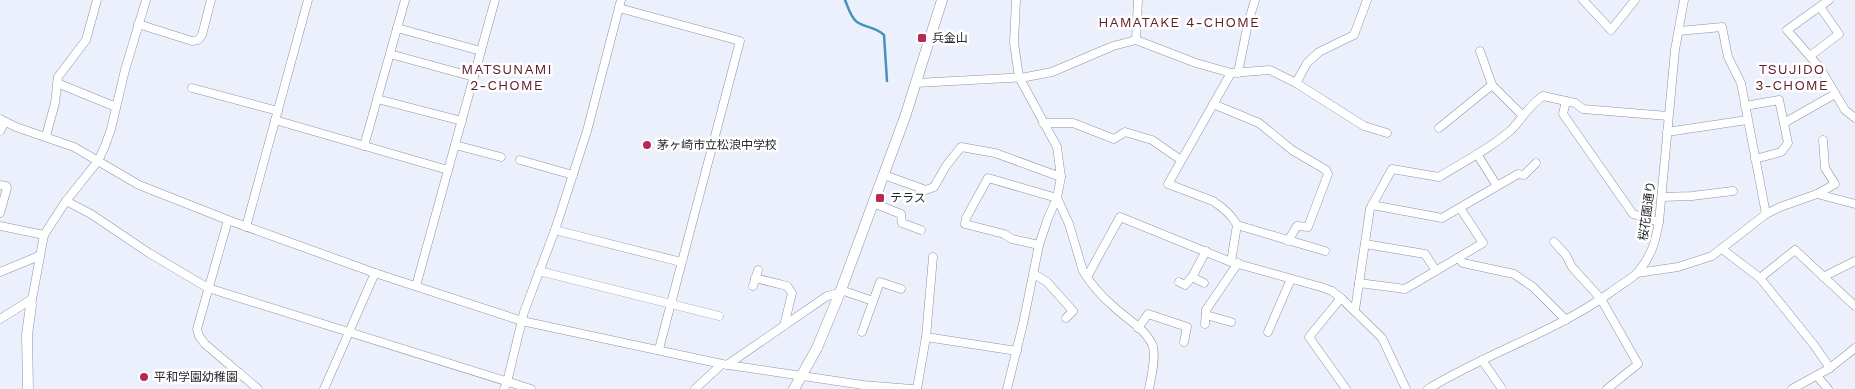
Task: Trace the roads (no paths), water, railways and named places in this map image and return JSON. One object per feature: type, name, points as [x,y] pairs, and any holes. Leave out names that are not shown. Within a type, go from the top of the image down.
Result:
[{"type":"street","points":[[46,136],[55,103],[58,78],[86,40],[97,0]]},
{"type":"street","points":[[28,389],[27,335],[31,302],[44,235],[66,201],[98,161],[111,129],[146,0]]},
{"type":"street","points":[[138,24],[192,40],[198,40],[202,35],[211,0]]},
{"type":"street","points":[[246,227],[308,0]]},
{"type":"street","points":[[364,146],[404,0]]},
{"type":"street","points":[[416,286],[495,0]]},
{"type":"street","points":[[794,389],[817,348],[840,292],[884,175],[942,0]]},
{"type":"street","points":[[1008,389],[1039,245],[1057,198],[1061,178],[1057,147],[1020,77],[1014,42],[1016,0]]},
{"type":"street","points":[[1136,40],[1138,0]]},
{"type":"street","points":[[1255,0],[1234,73],[1213,104],[1168,184],[1213,201],[1237,225],[1325,251]]},
{"type":"street","points":[[1583,0],[1611,30],[1635,0]]},
{"type":"street","name":"桜花園通り","points":[[1428,389],[1457,372],[1566,320],[1601,299],[1637,273],[1653,249],[1660,222],[1668,116],[1684,0]]},
{"type":"street","points":[[1830,0],[1787,30],[1820,68],[1845,110],[1855,118]]},
{"type":"street","points":[[1296,83],[1307,63],[1319,52],[1354,35],[1365,1]]},
{"type":"street","points":[[506,386],[522,321],[555,230],[592,114],[620,4],[740,41],[659,349]]},
{"type":"street","points":[[1810,56],[1838,34],[1820,7]]},
{"type":"street","points":[[1679,32],[1722,27],[1728,58],[1741,83],[1766,214]]},
{"type":"street","points":[[397,28],[481,51]]},
{"type":"street","points":[[916,83],[1020,77],[1062,69],[1113,46],[1136,40],[1196,63],[1234,73],[1270,70],[1296,83],[1364,126],[1388,133]]},
{"type":"street","points":[[1480,52],[1492,85],[1523,116]]},
{"type":"street","points":[[390,54],[474,77]]},
{"type":"street","points":[[57,83],[116,107]]},
{"type":"street","points":[[1438,128],[1492,85]]},
{"type":"street","points":[[192,88],[278,111]]},
{"type":"street","points":[[1784,123],[1835,94]]},
{"type":"street","points":[[1355,310],[1372,206],[1392,169],[1439,177],[1496,142],[1511,129],[1537,99],[1543,96],[1575,103],[1583,109],[1668,116]]},
{"type":"street","points":[[377,98],[462,121]]},
{"type":"street","points":[[1745,106],[1779,100],[1788,143],[1781,152],[1755,159]]},
{"type":"street","points":[[1566,101],[1563,114],[1634,214],[1660,222]]},
{"type":"street","points":[[1213,104],[1259,123],[1292,150],[1326,170],[1328,174],[1308,227],[1297,226],[1288,240]]},
{"type":"street","points":[[276,120],[448,170]]},
{"type":"street","points":[[1668,132],[1747,120]]},
{"type":"street","points":[[0,131],[3,121],[46,136],[74,147],[139,185],[246,227],[375,273],[522,321],[724,364],[863,387],[912,389]]},
{"type":"street","points":[[1043,123],[1074,123],[1114,139],[1125,132],[1152,140],[1181,160]]},
{"type":"street","points":[[1637,273],[1678,267],[1712,256],[1766,214],[1817,194],[1836,184],[1825,168],[1823,140]]},
{"type":"street","points":[[455,145],[501,157]]},
{"type":"street","points":[[884,175],[926,190],[934,187],[946,166],[961,148],[995,153],[1061,178]]},
{"type":"street","points":[[1478,154],[1497,186]]},
{"type":"street","points":[[520,160],[573,175]]},
{"type":"street","points":[[1372,206],[1442,218],[1518,174],[1524,175],[1536,163]]},
{"type":"street","points":[[1039,245],[1012,239],[1004,234],[965,224],[966,218],[988,178],[1057,198],[1069,224],[1083,271],[1109,302],[1138,328],[1152,345],[1154,352],[1149,389]]},
{"type":"street","points":[[0,185],[7,188],[0,213]]},
{"type":"street","points":[[1662,197],[1692,196],[1733,191]]},
{"type":"street","points":[[1817,194],[1855,204]]},
{"type":"street","points":[[66,201],[91,214],[149,253],[208,288],[350,331],[506,386],[531,389]]},
{"type":"street","points":[[873,203],[901,214],[902,223],[921,230]]},
{"type":"street","points":[[1359,283],[1405,289],[1483,243],[1460,208]]},
{"type":"street","points":[[1087,277],[1120,217],[1234,262],[1326,289],[1342,298],[1386,342],[1406,389]]},
{"type":"street","points":[[228,220],[197,329],[199,336],[258,389]]},
{"type":"street","points":[[1205,324],[1206,310],[1234,262],[1237,225]]},
{"type":"street","points":[[0,226],[44,235]]},
{"type":"street","points":[[555,230],[681,262]]},
{"type":"street","points":[[1554,242],[1566,255],[1572,267],[1601,299],[1638,364],[1607,389]]},
{"type":"street","points":[[1365,244],[1425,254],[1436,271]]},
{"type":"street","points":[[1722,249],[1760,278],[1830,368]]},
{"type":"street","points":[[1760,278],[1795,250],[1855,306]]},
{"type":"street","points":[[1179,282],[1185,285],[1192,277],[1206,251]]},
{"type":"street","points":[[0,272],[39,256]]},
{"type":"street","points":[[917,389],[926,337],[933,257]]},
{"type":"street","points":[[1458,258],[1464,263],[1514,274],[1533,287],[1566,320]]},
{"type":"street","points":[[1823,277],[1855,261]]},
{"type":"street","points":[[539,271],[719,316]]},
{"type":"street","points":[[324,389],[375,273]]},
{"type":"street","points":[[1034,274],[1047,282],[1073,311],[1066,318]]},
{"type":"street","points":[[1192,277],[1204,283]]},
{"type":"street","points":[[755,278],[787,286],[792,293],[784,326]]},
{"type":"street","points":[[1268,332],[1291,279]]},
{"type":"street","points":[[862,332],[880,282],[901,289]]},
{"type":"street","points":[[695,389],[724,364],[827,296],[840,292],[873,301]]},
{"type":"street","points":[[1342,298],[1309,337],[1346,389]]},
{"type":"street","points":[[0,319],[31,302]]},
{"type":"street","points":[[1138,328],[1148,314],[1187,326],[1184,342]]},
{"type":"street","points":[[1206,315],[1231,322]]},
{"type":"street","points":[[926,337],[1017,351]]},
{"type":"street","points":[[1792,389],[1830,368],[1855,348]]},
{"type":"street","points":[[1482,360],[1502,389]]},
{"type":"street","points":[[197,378],[240,373]]},
{"type":"street","points":[[1817,376],[1828,389]]},
{"type":"waterway","points":[[845,0],[855,20],[860,24],[878,30],[884,35],[887,81]]},
{"type":"place","name":"兵金山","points":[[922,38]]},
{"type":"place","name":"茅ヶ崎市立松浪中学校","points":[[647,145]]},
{"type":"place","name":"テラス","points":[[880,198]]},
{"type":"place","name":"平和学園幼稚園","points":[[144,377]]},
{"type":"district","name":"HAMATAKE 4-CHOME","points":[[1179,22]]},
{"type":"district","name":"MATSUNAMI 2-CHOME","points":[[507,78]]},
{"type":"district","name":"TSUJIDO 3-CHOME","points":[[1792,78]]}]
